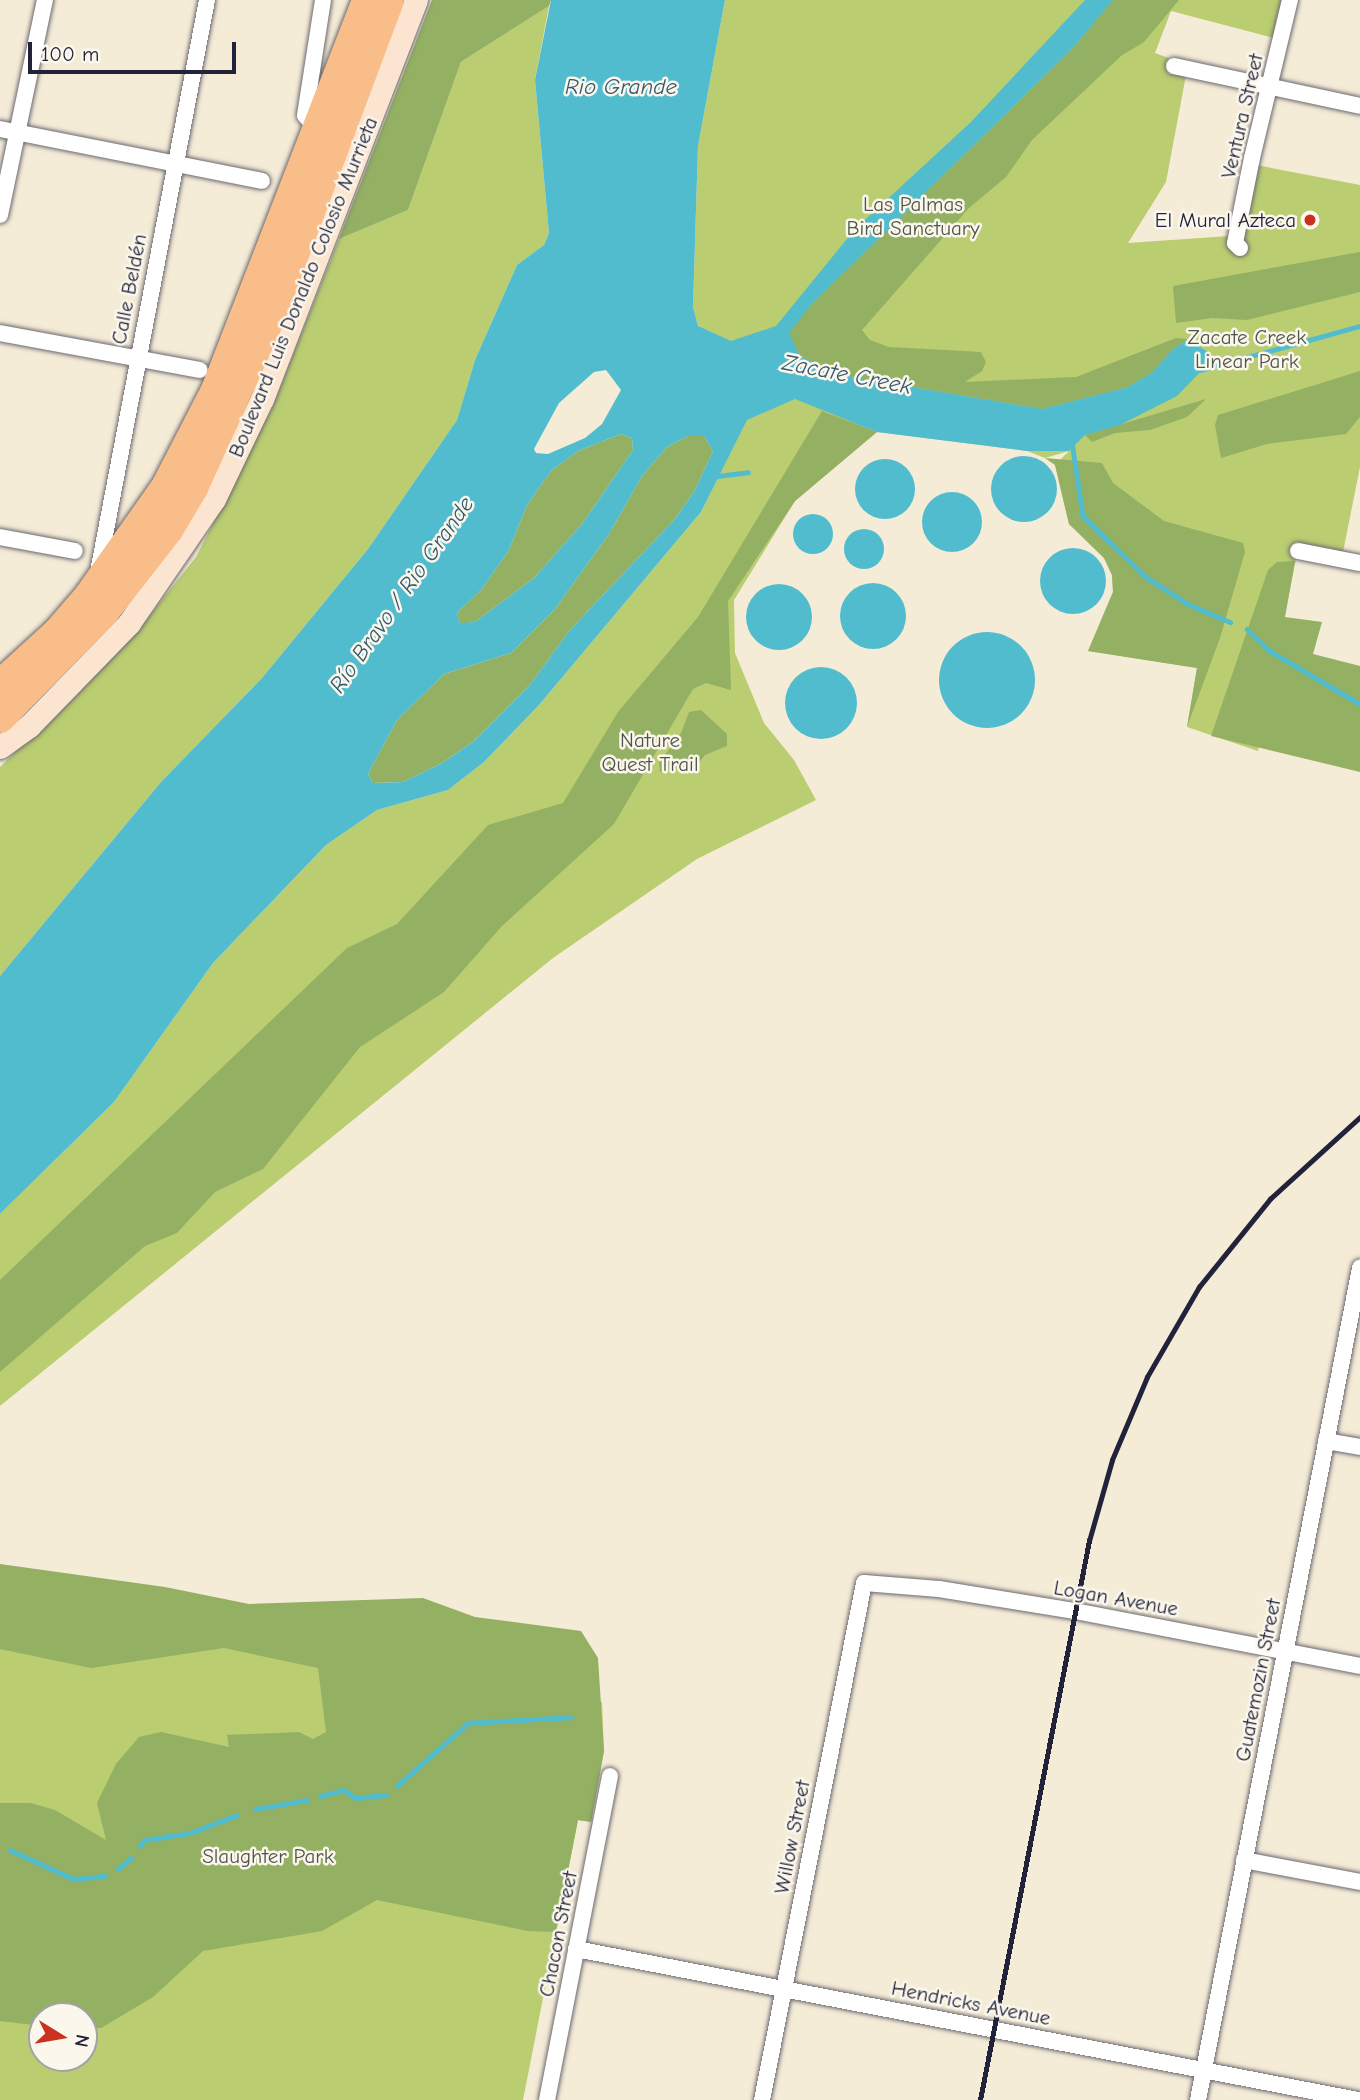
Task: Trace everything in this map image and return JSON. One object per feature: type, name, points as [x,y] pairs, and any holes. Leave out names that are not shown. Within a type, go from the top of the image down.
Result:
[{"type":"highway","name":"Boulevard Luis Donaldo Colosio Murrieta","points":[[0,685],[57,633],[96,587],[166,487],[205,411],[368,0]]},
{"type":"highway","name":"Boulevard Luis Donaldo Colosio Murrieta","points":[[0,719],[104,612],[168,530],[193,488],[271,316],[389,0]]},
{"type":"main road","name":"Boulevard Luis Donaldo Colosio Murrieta","points":[[0,747],[29,726],[129,623],[214,499],[262,399],[416,0]]},
{"type":"street","points":[[0,215],[45,0]]},
{"type":"street","name":"Calle Beldén","points":[[96,587],[136,360],[207,0]]},
{"type":"street","points":[[317,130],[305,115],[323,0]]},
{"type":"street","name":"Ventura Street","points":[[1238,245],[1290,0]]},
{"type":"street","points":[[1174,66],[1360,106]]},
{"type":"street","points":[[0,129],[262,181]]},
{"type":"street","points":[[0,333],[200,370]]},
{"type":"street","points":[[0,537],[75,551]]},
{"type":"street","points":[[1298,551],[1360,564]]},
{"type":"street","name":"Guatemozin Street","points":[[1198,2100],[1360,1268]]},
{"type":"street","points":[[1326,1441],[1360,1447]]},
{"type":"street","name":"Logan Avenue","points":[[864,1583],[939,1588],[1075,1611],[1360,1666]]},
{"type":"street","name":"Willow Street","points":[[762,2100],[864,1583]]},
{"type":"street","name":"Chacon Street","points":[[547,2100],[610,1776]]},
{"type":"street","points":[[1244,1860],[1360,1882]]},
{"type":"street","name":"Hendricks Avenue","points":[[576,1950],[784,1987],[1358,2100]]},
{"type":"green space","points":[[432,0],[551,0],[549,6],[461,62],[408,210],[339,239]]},
{"type":"green space","points":[[725,0],[1283,0],[1274,38],[1171,11],[1155,53],[1171,59],[1186,75],[1166,182],[1128,243],[1229,236],[1246,163],[1360,185],[1360,467],[1343,552],[1299,544],[1258,751],[1187,727],[1197,668],[1088,651],[1113,592],[1112,575],[1104,558],[1069,524],[1055,465],[1069,451],[1045,458],[1027,451],[877,432],[795,501],[734,600],[735,653],[764,723],[794,760],[816,800],[697,859],[553,958],[0,1406],[0,1214],[114,1102],[213,963],[326,845],[377,810],[448,790],[484,762],[539,705],[701,512],[746,420],[794,399],[698,326],[693,307],[698,146]]},
{"type":"green space","name":"Las Palmas Bird Sanctuary","points":[[1113,0],[1179,0],[1144,42],[1121,56],[1032,140],[1006,177],[969,208],[862,330],[870,340],[889,347],[981,352],[986,362],[982,371],[965,382],[1076,377],[1176,338],[1188,339],[1172,350],[1153,372],[1128,387],[1042,409],[836,374],[800,356],[788,333],[811,305],[1073,48]]},
{"type":"green space","points":[[549,6],[535,80],[549,233],[544,245],[517,265],[475,360],[457,420],[368,549],[262,678],[161,782],[0,976],[0,767],[138,630],[196,557],[272,408],[339,239],[408,210],[461,62]]},
{"type":"green space","points":[[1360,252],[1360,292],[1247,320],[1212,318],[1176,323],[1173,286]]},
{"type":"green space","points":[[1360,371],[1360,417],[1346,434],[1267,444],[1221,458],[1215,425],[1218,415]]},
{"type":"green space","points":[[1206,399],[1187,417],[1150,430],[1115,433],[1092,442],[1085,435]]},
{"type":"green space","name":"Nature Quest Trail","points":[[822,411],[877,432],[795,501],[728,601],[731,690],[706,683],[693,689],[614,824],[502,926],[444,992],[360,1047],[263,1169],[215,1192],[177,1233],[145,1246],[0,1372],[0,1280],[347,948],[397,924],[488,825],[563,803],[618,712],[698,617]]},
{"type":"green space","points":[[621,434],[632,438],[633,450],[582,524],[534,578],[475,622],[460,624],[457,613],[482,589],[509,550],[527,505],[551,471],[578,451]]},
{"type":"green space","points":[[688,436],[704,436],[713,451],[695,490],[675,519],[570,630],[529,686],[474,741],[442,763],[403,782],[373,783],[368,774],[397,720],[444,674],[511,653],[555,609],[609,534],[642,476],[667,447]]},
{"type":"green space","points":[[1045,458],[1102,463],[1113,483],[1164,521],[1243,543],[1245,552],[1220,638],[1187,727],[1197,668],[1088,651],[1113,592],[1112,575],[1104,558],[1069,524],[1055,465]]},
{"type":"green space","points":[[1295,561],[1285,617],[1322,622],[1313,654],[1360,666],[1360,772],[1211,736],[1268,570],[1277,562]]},
{"type":"green space","points":[[701,710],[727,734],[727,746],[705,755],[698,764],[660,772],[659,763],[681,733],[689,712]]},
{"type":"green space","points":[[0,1564],[165,1587],[249,1604],[423,1598],[475,1617],[581,1631],[598,1658],[604,1751],[591,1822],[578,1820],[556,1932],[528,1931],[377,1900],[322,1931],[203,1951],[153,1997],[101,2028],[98,2028],[98,2002],[28,2002],[28,2024],[0,2021],[0,1803],[31,1803],[55,1810],[106,1840],[97,1803],[116,1764],[139,1737],[161,1732],[229,1747],[227,1735],[299,1732],[313,1739],[326,1732],[318,1668],[224,1648],[91,1668],[0,1649]]},
{"type":"green space","name":"Slaughter Park","points":[[0,1581],[602,1702],[604,1751],[591,1822],[578,1820],[523,2100],[0,2100]]},
{"type":"water","name":"Rio Grande","points":[[551,0],[725,0],[698,146],[693,307],[698,326],[731,341],[776,326],[855,229],[971,122],[1085,0],[1113,0],[1073,48],[811,305],[789,333],[800,356],[836,374],[1042,409],[1128,387],[1153,372],[1172,350],[1188,339],[1208,352],[1208,364],[1177,396],[1120,425],[1085,435],[1069,451],[1027,451],[877,432],[795,399],[747,420],[701,512],[539,705],[484,762],[448,790],[377,810],[326,845],[213,963],[114,1102],[0,1214],[0,976],[161,782],[262,678],[368,549],[457,420],[475,360],[517,265],[544,245],[549,233],[535,80]],"holes":[[[606,370],[621,390],[602,424],[585,438],[548,454],[536,453],[534,449],[559,403],[594,372]],[[621,434],[632,438],[633,450],[582,524],[534,578],[475,622],[460,623],[457,613],[482,589],[509,550],[527,505],[551,471],[578,451]],[[688,436],[704,436],[713,451],[695,490],[675,519],[570,630],[529,686],[474,741],[442,763],[403,782],[373,783],[368,774],[397,720],[444,674],[511,653],[555,609],[609,534],[642,476],[667,447]]]},
{"type":"water","points":[[1024,456],[1047,466],[1057,489],[1047,512],[1024,522],[1001,512],[991,489],[1001,466]]},
{"type":"water","points":[[885,459],[902,464],[910,472],[915,489],[910,506],[902,514],[885,519],[868,514],[860,506],[855,489],[860,472],[868,464]]},
{"type":"water","points":[[952,492],[969,497],[977,505],[982,522],[977,539],[969,547],[952,552],[935,547],[927,539],[922,522],[927,505],[935,497]]},
{"type":"water","points":[[813,514],[821,515],[827,520],[832,526],[832,542],[827,548],[821,553],[813,554],[805,553],[799,548],[794,542],[793,534],[794,526],[799,520],[805,515]]},
{"type":"water","points":[[864,529],[872,530],[878,535],[883,541],[883,557],[878,563],[872,568],[864,569],[856,568],[850,563],[845,557],[844,549],[845,541],[850,535],[856,530]]},
{"type":"water","points":[[1073,548],[1096,558],[1106,581],[1096,604],[1073,614],[1050,604],[1040,581],[1050,558]]},
{"type":"water","points":[[873,583],[896,593],[906,616],[896,639],[873,649],[850,639],[840,616],[850,593]]},
{"type":"water","points":[[779,584],[802,594],[812,617],[802,640],[779,650],[756,640],[746,617],[756,594]]},
{"type":"water","points":[[987,632],[1005,636],[1021,646],[1031,662],[1035,680],[1031,698],[1021,714],[1005,724],[987,728],[969,724],[953,714],[943,698],[939,680],[943,662],[953,646],[969,636]]},
{"type":"water","points":[[828,667],[847,677],[855,689],[855,717],[847,729],[835,737],[814,739],[795,729],[787,717],[785,696],[795,677],[807,669]]},
{"type":"waterway","name":"Zacate Creek","points":[[1200,370],[1360,326]]},
{"type":"waterway","points":[[1072,442],[1083,516],[1146,577],[1188,604],[1230,622]]},
{"type":"waterway","points":[[717,476],[748,472]]},
{"type":"waterway","points":[[1247,629],[1270,651],[1360,704]]},
{"type":"waterway","points":[[397,1786],[468,1723],[571,1717]]},
{"type":"waterway","points":[[320,1796],[344,1790],[356,1798],[386,1795]]},
{"type":"waterway","points":[[255,1809],[307,1800]]},
{"type":"waterway","points":[[140,1846],[144,1840],[190,1833],[237,1815]]},
{"type":"waterway","points":[[10,1850],[74,1879],[105,1876]]},
{"type":"waterway","points":[[118,1869],[131,1858]]},
{"type":"railway","points":[[980,2100],[1089,1541],[1112,1460],[1147,1377],[1199,1287],[1270,1199],[1360,1117]]},
{"type":"place","name":"El Mural Azteca","points":[[1310,220]]},
{"type":"park label","name":"Zacate Creek Linear Park","points":[[1247,349]]},
{"type":"water label","name":"Río Bravo / Rio Grande","points":[[402,595]]}]
